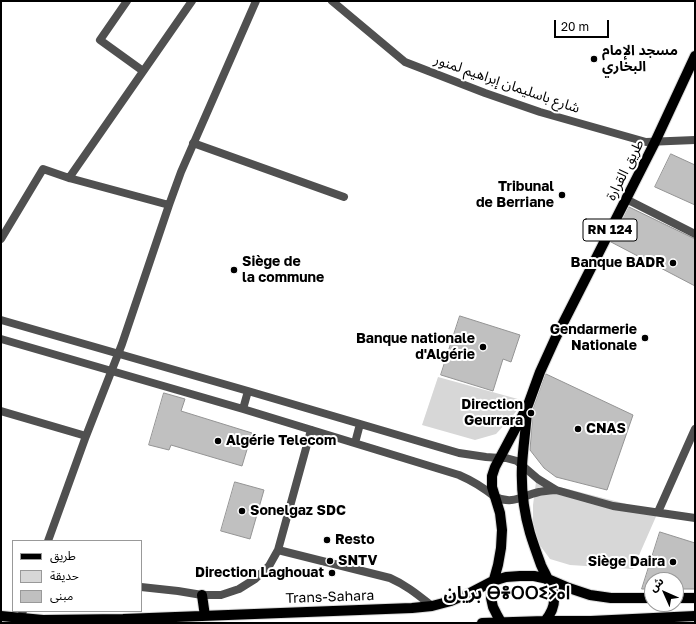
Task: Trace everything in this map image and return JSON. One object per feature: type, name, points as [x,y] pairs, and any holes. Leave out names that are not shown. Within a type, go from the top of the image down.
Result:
[{"type":"main road","name":"طريق القرارة","points":[[528,405],[552,344],[655,142],[695,56]]},
{"type":"main road","name":"RN 124","points":[[501,622],[497,615],[491,590],[498,565],[502,536],[500,513],[492,487],[492,476],[495,467],[528,405]]},
{"type":"main road","name":"RN 124","points":[[528,405],[522,465],[522,481],[530,531],[536,553],[553,594],[553,608],[545,621]]},
{"type":"main road","name":"Trans-Sahara","points":[[1,616],[43,620],[81,620],[412,608],[432,606],[451,601],[493,581],[506,577],[520,576],[534,576],[548,579],[569,588],[611,598],[644,598]]},
{"type":"main road","points":[[202,595],[205,616]]},
{"type":"main road","points":[[684,598],[695,598]]},
{"type":"main road","points":[[482,623],[545,621],[591,622],[695,616]]},
{"type":"street","points":[[127,1],[100,40],[143,71]]},
{"type":"street","points":[[69,178],[192,1]]},
{"type":"street","points":[[48,540],[86,436],[122,344],[181,172],[256,1]]},
{"type":"street","name":"شارع باسليمان إبراهيم لمنور","points":[[332,1],[406,62],[485,93],[540,112],[646,142],[695,140]]},
{"type":"street","points":[[193,143],[344,197]]},
{"type":"street","points":[[1,239],[43,169],[69,178],[169,205]]},
{"type":"street","points":[[626,199],[695,234]]},
{"type":"street","points":[[1,320],[459,453],[512,459],[517,461],[538,479],[556,490],[613,506],[695,518]]},
{"type":"street","points":[[1,339],[243,409],[460,475],[501,499],[513,500],[540,492],[556,490]]},
{"type":"street","points":[[243,409],[248,391]]},
{"type":"street","points":[[1,411],[86,436]]},
{"type":"street","points":[[354,443],[360,424]]},
{"type":"street","points":[[658,512],[695,429]]},
{"type":"street","points":[[142,587],[202,595],[221,595],[239,589],[255,579],[269,566],[278,550],[311,430]]},
{"type":"street","points":[[278,550],[390,578],[401,582],[432,606]]},
{"type":"green space","points":[[438,377],[525,401],[496,434],[475,440],[422,425]]},
{"type":"green space","points":[[536,482],[658,512],[633,569],[570,565],[550,559],[539,544],[533,525],[533,505]]},
{"type":"building","points":[[671,154],[695,165],[695,205],[655,187]]},
{"type":"building","name":"Banque BADR","points":[[629,207],[695,239],[695,286],[611,242]]},
{"type":"building","name":"Banque nationale d'Algérie","points":[[460,316],[520,335],[511,362],[503,359],[493,391],[441,375]]},
{"type":"building","name":"CNAS","points":[[546,374],[633,415],[607,490],[556,477],[544,468],[530,450],[533,409]]},
{"type":"building","points":[[164,393],[185,399],[181,411],[252,433],[242,466],[171,445],[169,450],[149,445]]},
{"type":"building","name":"Sonelgaz SDC","points":[[235,482],[264,490],[250,539],[221,531]]},
{"type":"building","name":"Siège Daira","points":[[660,532],[695,543],[695,589],[684,589],[684,572],[647,572]]},
{"type":"place","name":"مسجد الإمام البخاري","points":[[594,59]]},
{"type":"place","name":"Tribunal de Berriane","points":[[562,195]]},
{"type":"place","name":"Banque BADR","points":[[673,263]]},
{"type":"place","name":"Siège de la commune","points":[[234,270]]},
{"type":"place","name":"Gendarmerie Nationale","points":[[645,338]]},
{"type":"place","name":"Banque nationale d'Algérie","points":[[483,347]]},
{"type":"place","name":"Direction Geurrara","points":[[531,413]]},
{"type":"place","name":"CNAS","points":[[578,429]]},
{"type":"place","name":"Algérie Telecom","points":[[218,441]]},
{"type":"place","name":"Sonelgaz SDC","points":[[242,511]]},
{"type":"place","name":"Resto","points":[[327,540]]},
{"type":"place","name":"SNTV","points":[[330,561]]},
{"type":"place","name":"Siège Daira","points":[[673,562]]},
{"type":"place","name":"Direction Laghouat","points":[[332,573]]},
{"type":"district","name":"بريان ⴱⴻⵔⵔⵉⵢⴰⵏ","points":[[507,593]]}]
